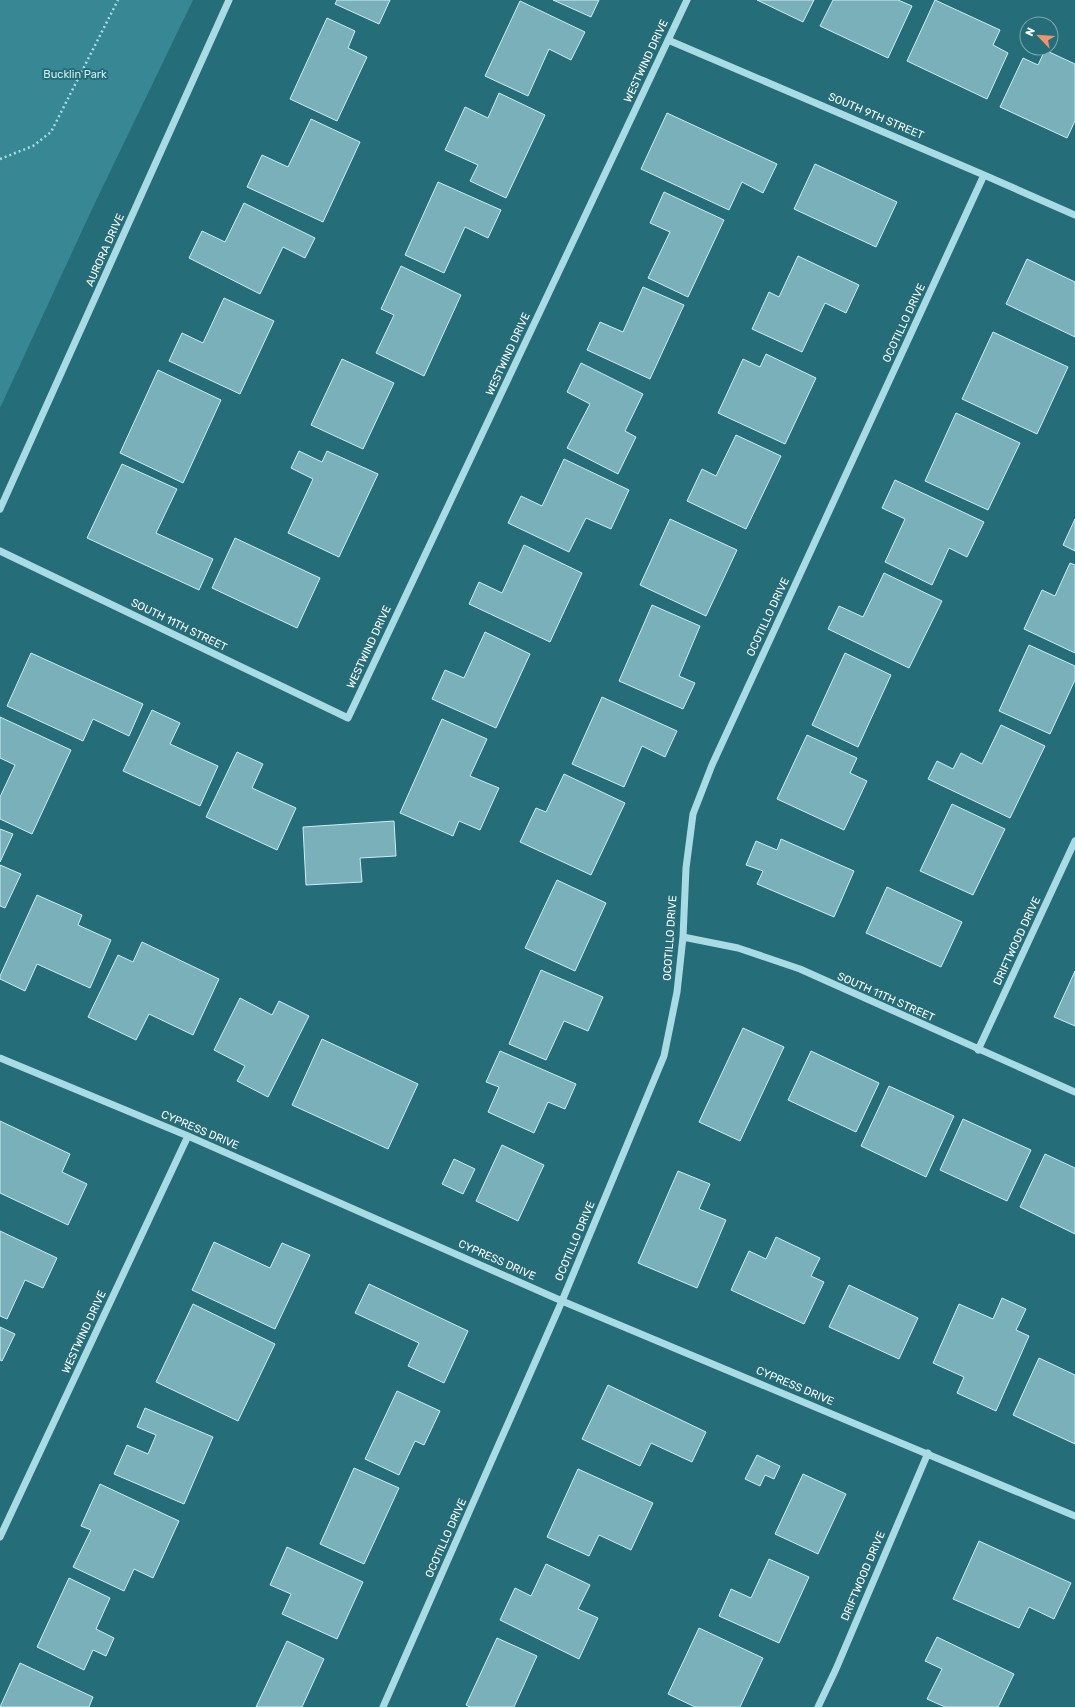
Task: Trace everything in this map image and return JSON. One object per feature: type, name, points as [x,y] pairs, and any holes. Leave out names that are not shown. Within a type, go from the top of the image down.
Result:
[{"type":"street","name":"AURORA DRIVE","points":[[0,509],[229,0]]},
{"type":"street","name":"WESTWIND DRIVE","points":[[348,718],[687,0]]},
{"type":"street","name":"SOUTH 9TH STREET","points":[[668,40],[1075,215]]},
{"type":"street","name":"OCOTILLO DRIVE","points":[[383,1707],[562,1301],[664,1056],[677,992],[683,937],[686,868],[692,814],[709,772],[984,175]]},
{"type":"street","name":"SOUTH 11TH STREET","points":[[0,551],[348,718]]},
{"type":"street","name":"DRIFTWOOD DRIVE","points":[[978,1050],[1075,841]]},
{"type":"street","name":"SOUTH 11TH STREET","points":[[683,937],[738,948],[800,970],[1075,1092]]},
{"type":"street","name":"CYPRESS DRIVE","points":[[0,1058],[188,1136],[562,1301],[928,1453],[1075,1516]]},
{"type":"street","name":"WESTWIND DRIVE","points":[[0,1537],[188,1136]]},
{"type":"street","name":"DRIFTWOOD DRIVE","points":[[818,1707],[836,1669],[928,1453]]},
{"type":"path","points":[[0,159],[33,146],[51,132],[118,0]]},
{"type":"green space","name":"Bucklin Park","points":[[0,0],[193,0],[93,207],[0,408]]},
{"type":"building","points":[[337,0],[390,0],[379,24],[335,4]]},
{"type":"building","points":[[553,0],[599,0],[591,17]]},
{"type":"building","points":[[757,0],[814,0],[803,22]]},
{"type":"building","points":[[833,0],[898,0],[912,6],[888,58],[820,26]]},
{"type":"building","points":[[935,0],[1000,30],[993,45],[1008,53],[987,99],[907,61]]},
{"type":"building","points":[[520,1],[585,32],[571,60],[549,49],[528,96],[485,76]]},
{"type":"building","points":[[327,18],[355,31],[348,48],[367,57],[337,121],[290,99]]},
{"type":"building","points":[[1042,56],[1058,56],[1075,64],[1075,121],[1067,138],[1000,107],[1023,58],[1038,65]]},
{"type":"building","points":[[499,93],[545,115],[506,198],[470,181],[478,165],[445,150],[465,107],[488,118]]},
{"type":"building","points":[[667,113],[777,164],[763,193],[742,182],[729,210],[641,169]]},
{"type":"building","points":[[311,119],[360,142],[323,222],[247,187],[262,155],[288,167]]},
{"type":"building","points":[[815,164],[897,202],[876,247],[794,209]]},
{"type":"building","points":[[438,182],[501,210],[488,238],[465,227],[444,273],[405,255]]},
{"type":"building","points":[[664,192],[724,220],[688,297],[648,278],[670,232],[650,223]]},
{"type":"building","points":[[244,203],[315,238],[305,258],[283,247],[260,294],[189,258],[202,231],[225,242]]},
{"type":"building","points":[[798,256],[859,285],[846,313],[825,303],[802,352],[752,329],[769,292],[779,297]]},
{"type":"building","points":[[1027,259],[1075,282],[1075,337],[1006,304]]},
{"type":"building","points":[[401,266],[461,295],[424,376],[376,353],[394,315],[381,309]]},
{"type":"building","points":[[643,287],[684,305],[650,379],[587,350],[600,322],[623,332]]},
{"type":"building","points":[[224,298],[274,321],[240,394],[169,361],[182,333],[203,343]]},
{"type":"building","points":[[993,332],[1068,367],[1037,434],[962,399]]},
{"type":"building","points":[[766,354],[816,378],[785,444],[718,413],[743,359],[760,367]]},
{"type":"building","points":[[342,359],[394,383],[363,449],[311,425]]},
{"type":"building","points":[[581,363],[643,394],[625,431],[636,437],[618,474],[567,448],[590,404],[567,392]]},
{"type":"building","points":[[158,370],[221,400],[183,483],[120,453]]},
{"type":"building","points":[[956,413],[1020,443],[988,510],[925,481]]},
{"type":"building","points":[[736,435],[781,456],[746,529],[687,501],[702,469],[716,476]]},
{"type":"building","points":[[299,451],[322,462],[327,451],[378,474],[339,557],[288,533],[313,479],[291,468]]},
{"type":"building","points":[[564,459],[629,490],[611,529],[586,518],[569,552],[508,523],[521,496],[542,506]]},
{"type":"building","points":[[122,464],[177,489],[156,533],[213,559],[199,590],[87,538]]},
{"type":"building","points":[[895,480],[984,522],[967,557],[949,548],[932,585],[885,562],[905,519],[882,508]]},
{"type":"building","points":[[670,519],[737,550],[706,616],[640,585]]},
{"type":"building","points":[[1075,519],[1075,551],[1063,545]]},
{"type":"building","points":[[235,538],[320,578],[297,628],[212,588]]},
{"type":"building","points":[[524,545],[582,573],[550,642],[469,604],[479,582],[502,593]]},
{"type":"building","points":[[1070,563],[1075,565],[1075,653],[1024,629],[1042,590],[1055,596]]},
{"type":"building","points":[[884,573],[942,601],[909,668],[828,629],[839,606],[863,617]]},
{"type":"building","points":[[652,605],[700,626],[679,676],[695,683],[683,709],[619,681]]},
{"type":"building","points":[[485,632],[530,654],[496,728],[432,699],[445,670],[464,678]]},
{"type":"building","points":[[1029,645],[1075,666],[1075,680],[1050,734],[999,711]]},
{"type":"building","points":[[31,653],[143,704],[129,736],[93,719],[83,741],[7,706]]},
{"type":"building","points":[[845,653],[891,675],[858,747],[812,725]]},
{"type":"building","points":[[602,697],[677,731],[665,757],[642,746],[624,787],[572,764]]},
{"type":"building","points":[[152,710],[180,723],[170,744],[218,766],[200,806],[123,771]]},
{"type":"building","points":[[0,717],[71,750],[32,834],[0,819],[0,797],[15,765],[0,758]]},
{"type":"building","points":[[442,719],[487,739],[470,776],[499,788],[480,830],[459,821],[453,836],[400,813]]},
{"type":"building","points":[[1001,725],[1045,746],[1010,818],[928,779],[937,761],[953,769],[961,753],[982,764]]},
{"type":"building","points":[[807,735],[857,758],[850,773],[867,781],[844,830],[777,799]]},
{"type":"building","points":[[237,752],[263,764],[252,788],[296,808],[277,850],[206,817]]},
{"type":"building","points":[[564,774],[625,803],[591,875],[520,842],[536,808],[546,812]]},
{"type":"building","points":[[952,804],[1005,829],[973,895],[920,871]]},
{"type":"building","points":[[394,821],[396,856],[360,858],[362,882],[306,885],[303,827]]},
{"type":"building","points":[[0,829],[13,834],[0,862]]},
{"type":"building","points":[[781,839],[854,871],[834,917],[757,884],[763,871],[746,865],[756,841],[777,850]]},
{"type":"building","points":[[0,865],[21,874],[5,908],[0,906]]},
{"type":"building","points":[[557,880],[606,903],[575,971],[525,948]]},
{"type":"building","points":[[887,887],[962,922],[941,967],[866,933]]},
{"type":"building","points":[[37,895],[82,915],[78,925],[111,940],[90,988],[37,964],[25,991],[0,979],[0,976]]},
{"type":"building","points":[[142,942],[219,979],[193,1035],[149,1014],[136,1040],[88,1017],[118,955],[133,962]]},
{"type":"building","points":[[541,970],[603,997],[588,1031],[564,1021],[546,1060],[509,1044]]},
{"type":"building","points":[[1075,971],[1075,1026],[1054,1017]]},
{"type":"building","points":[[240,998],[272,1015],[279,1001],[309,1016],[268,1097],[237,1081],[245,1066],[214,1050]]},
{"type":"building","points":[[743,1028],[784,1047],[740,1141],[699,1122]]},
{"type":"building","points":[[322,1039],[418,1084],[388,1149],[292,1105]]},
{"type":"building","points":[[500,1051],[576,1084],[565,1109],[548,1102],[534,1133],[488,1112],[499,1087],[486,1082]]},
{"type":"building","points":[[811,1051],[879,1083],[856,1132],[788,1100]]},
{"type":"building","points":[[889,1086],[954,1116],[926,1177],[861,1146]]},
{"type":"building","points":[[963,1119],[1031,1150],[1007,1201],[940,1170]]},
{"type":"building","points":[[0,1121],[70,1154],[62,1172],[87,1184],[68,1225],[0,1193]]},
{"type":"building","points":[[502,1145],[544,1165],[518,1221],[476,1201]]},
{"type":"building","points":[[1045,1154],[1075,1168],[1075,1234],[1020,1207]]},
{"type":"building","points":[[454,1159],[475,1169],[463,1194],[442,1184]]},
{"type":"building","points":[[678,1171],[710,1184],[699,1209],[726,1220],[697,1288],[638,1263]]},
{"type":"building","points":[[0,1231],[57,1258],[43,1288],[25,1280],[7,1319],[0,1316]]},
{"type":"building","points":[[776,1237],[820,1258],[811,1276],[824,1282],[804,1324],[731,1290],[749,1251],[766,1259]]},
{"type":"building","points":[[214,1242],[270,1268],[282,1243],[310,1255],[275,1329],[192,1290]]},
{"type":"building","points":[[369,1284],[468,1331],[444,1383],[408,1366],[419,1343],[355,1313]]},
{"type":"building","points":[[849,1285],[918,1318],[899,1359],[829,1327]]},
{"type":"building","points":[[1002,1298],[1026,1309],[1016,1330],[1029,1336],[996,1411],[957,1393],[964,1377],[933,1363],[959,1304],[993,1319]]},
{"type":"building","points":[[193,1304],[275,1344],[238,1421],[156,1382]]},
{"type":"building","points":[[0,1327],[15,1334],[2,1361],[0,1360]]},
{"type":"building","points":[[1039,1358],[1075,1375],[1075,1444],[1013,1415]]},
{"type":"building","points":[[608,1385],[706,1432],[692,1462],[651,1443],[640,1466],[582,1439]]},
{"type":"building","points":[[397,1391],[440,1411],[424,1445],[415,1441],[399,1475],[365,1459]]},
{"type":"building","points":[[145,1408],[213,1437],[184,1504],[114,1474],[127,1445],[148,1454],[156,1435],[137,1427]]},
{"type":"building","points":[[757,1455],[780,1466],[774,1479],[765,1475],[760,1486],[745,1479]]},
{"type":"building","points":[[354,1468],[399,1488],[364,1564],[320,1544]]},
{"type":"building","points":[[578,1469],[653,1503],[631,1550],[599,1535],[589,1556],[547,1537]]},
{"type":"building","points":[[803,1474],[846,1494],[818,1554],[775,1534]]},
{"type":"building","points":[[100,1484],[179,1521],[153,1578],[134,1569],[124,1591],[73,1567],[91,1530],[81,1526]]},
{"type":"building","points":[[979,1541],[1071,1583],[1054,1619],[1029,1607],[1019,1628],[953,1599]]},
{"type":"building","points":[[287,1547],[363,1582],[337,1639],[282,1614],[291,1594],[270,1585]]},
{"type":"building","points":[[769,1559],[809,1577],[779,1643],[719,1616],[731,1589],[751,1598]]},
{"type":"building","points":[[546,1564],[590,1585],[578,1609],[598,1618],[579,1659],[500,1620],[515,1588],[531,1596]]},
{"type":"building","points":[[69,1578],[110,1598],[96,1629],[114,1638],[106,1656],[93,1650],[84,1670],[37,1647]]},
{"type":"building","points":[[699,1628],[763,1658],[740,1707],[695,1707],[668,1694]]},
{"type":"building","points":[[937,1637],[1014,1674],[998,1707],[945,1707],[927,1699],[942,1669],[925,1661]]},
{"type":"building","points":[[497,1638],[537,1656],[514,1707],[470,1707],[466,1705]]},
{"type":"building","points":[[287,1641],[324,1659],[302,1707],[256,1707]]},
{"type":"building","points":[[20,1663],[93,1697],[89,1707],[0,1707]]}]
